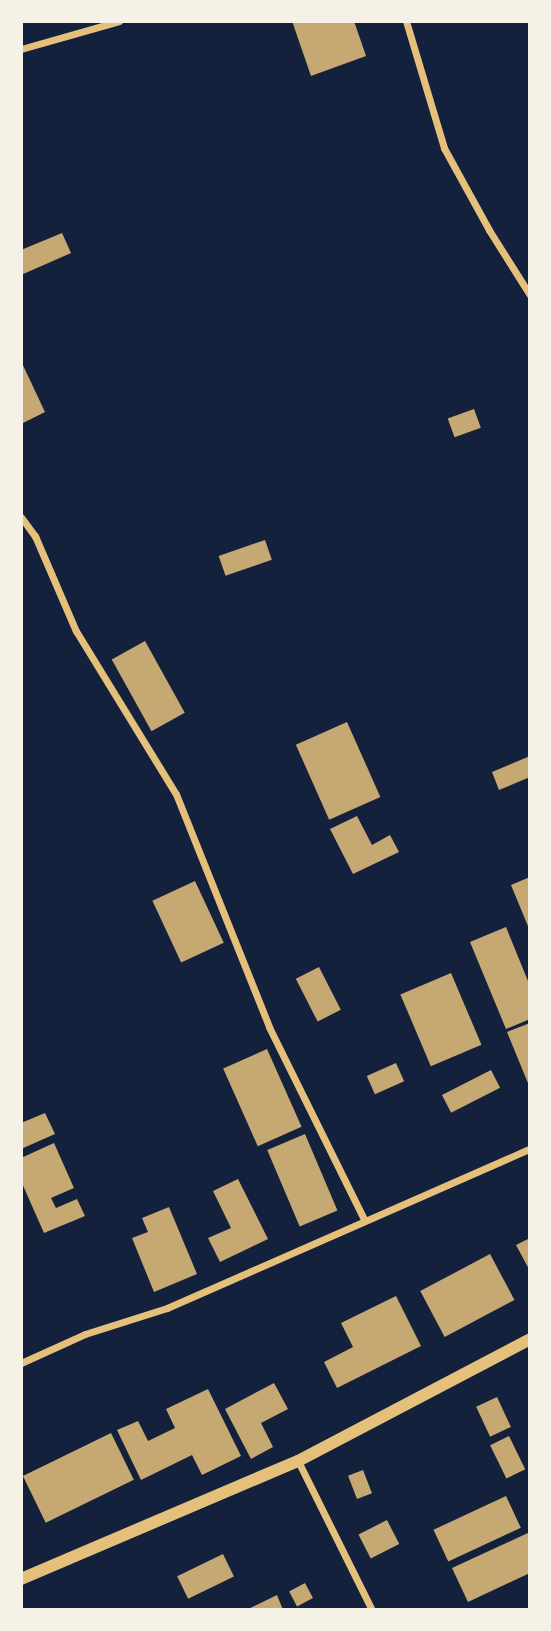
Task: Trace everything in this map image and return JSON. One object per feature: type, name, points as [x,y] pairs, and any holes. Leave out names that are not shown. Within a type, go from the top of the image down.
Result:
[{"type":"street","points":[[21,49],[119,21]]},
{"type":"street","points":[[405,21],[444,148],[489,230],[530,295]]},
{"type":"street","points":[[21,517],[35,536],[76,631],[176,794],[269,1027],[365,1221]]},
{"type":"street","points":[[21,1363],[85,1334],[167,1308],[530,1149]]},
{"type":"street","points":[[21,1579],[298,1461],[530,1339]]},
{"type":"street","points":[[298,1461],[372,1610]]},
{"type":"building","points":[[292,21],[354,21],[366,56],[311,76]]},
{"type":"building","points":[[62,233],[71,253],[21,275],[21,250]]},
{"type":"building","points":[[21,361],[45,412],[21,424]]},
{"type":"building","points":[[474,409],[481,428],[455,437],[448,419]]},
{"type":"building","points":[[265,540],[272,560],[226,576],[219,556]]},
{"type":"building","points":[[145,641],[185,713],[152,731],[112,659]]},
{"type":"building","points":[[347,722],[380,797],[329,820],[296,745]]},
{"type":"building","points":[[530,756],[530,777],[499,790],[492,772]]},
{"type":"building","points":[[357,816],[372,845],[390,835],[399,852],[353,874],[330,829]]},
{"type":"building","points":[[530,877],[530,931],[511,885]]},
{"type":"building","points":[[195,881],[224,943],[181,962],[152,901]]},
{"type":"building","points":[[506,927],[530,986],[530,1019],[506,1029],[470,942]]},
{"type":"building","points":[[319,967],[341,1010],[318,1022],[296,979]]},
{"type":"building","points":[[451,973],[481,1045],[431,1066],[400,994]]},
{"type":"building","points":[[530,1023],[530,1088],[507,1032]]},
{"type":"building","points":[[267,1049],[302,1127],[258,1146],[223,1069]]},
{"type":"building","points":[[396,1063],[404,1081],[375,1094],[367,1076]]},
{"type":"building","points":[[491,1070],[500,1088],[451,1113],[442,1095]]},
{"type":"building","points":[[45,1113],[55,1134],[21,1149],[21,1123]]},
{"type":"building","points":[[305,1134],[337,1210],[300,1226],[267,1150]]},
{"type":"building","points":[[54,1143],[74,1188],[51,1198],[56,1208],[77,1199],[85,1216],[44,1233],[21,1181],[21,1158]]},
{"type":"building","points":[[238,1179],[268,1239],[220,1262],[208,1238],[231,1228],[213,1191]]},
{"type":"building","points":[[169,1207],[197,1274],[154,1292],[132,1238],[148,1232],[142,1218]]},
{"type":"building","points":[[530,1238],[530,1271],[516,1245]]},
{"type":"building","points":[[490,1254],[514,1300],[445,1337],[420,1291]]},
{"type":"building","points":[[396,1296],[421,1346],[337,1388],[324,1362],[353,1347],[341,1323]]},
{"type":"building","points":[[274,1383],[288,1409],[261,1423],[273,1447],[251,1459],[225,1409]]},
{"type":"building","points":[[208,1389],[241,1456],[202,1475],[192,1455],[141,1480],[117,1430],[138,1421],[148,1441],[175,1428],[166,1409]]},
{"type":"building","points":[[497,1397],[511,1427],[490,1437],[476,1407]]},
{"type":"building","points":[[111,1433],[134,1480],[46,1523],[23,1476]]},
{"type":"building","points":[[509,1436],[525,1469],[506,1478],[490,1445]]},
{"type":"building","points":[[363,1470],[372,1493],[357,1499],[348,1476]]},
{"type":"building","points":[[506,1496],[521,1528],[448,1562],[433,1530]]},
{"type":"building","points":[[387,1520],[399,1544],[371,1559],[358,1535]]},
{"type":"building","points":[[530,1532],[530,1573],[468,1602],[452,1568]]},
{"type":"building","points":[[223,1554],[234,1576],[188,1599],[177,1576]]},
{"type":"building","points":[[305,1583],[313,1598],[297,1606],[289,1591]]},
{"type":"building","points":[[277,1595],[283,1610],[246,1610]]}]
